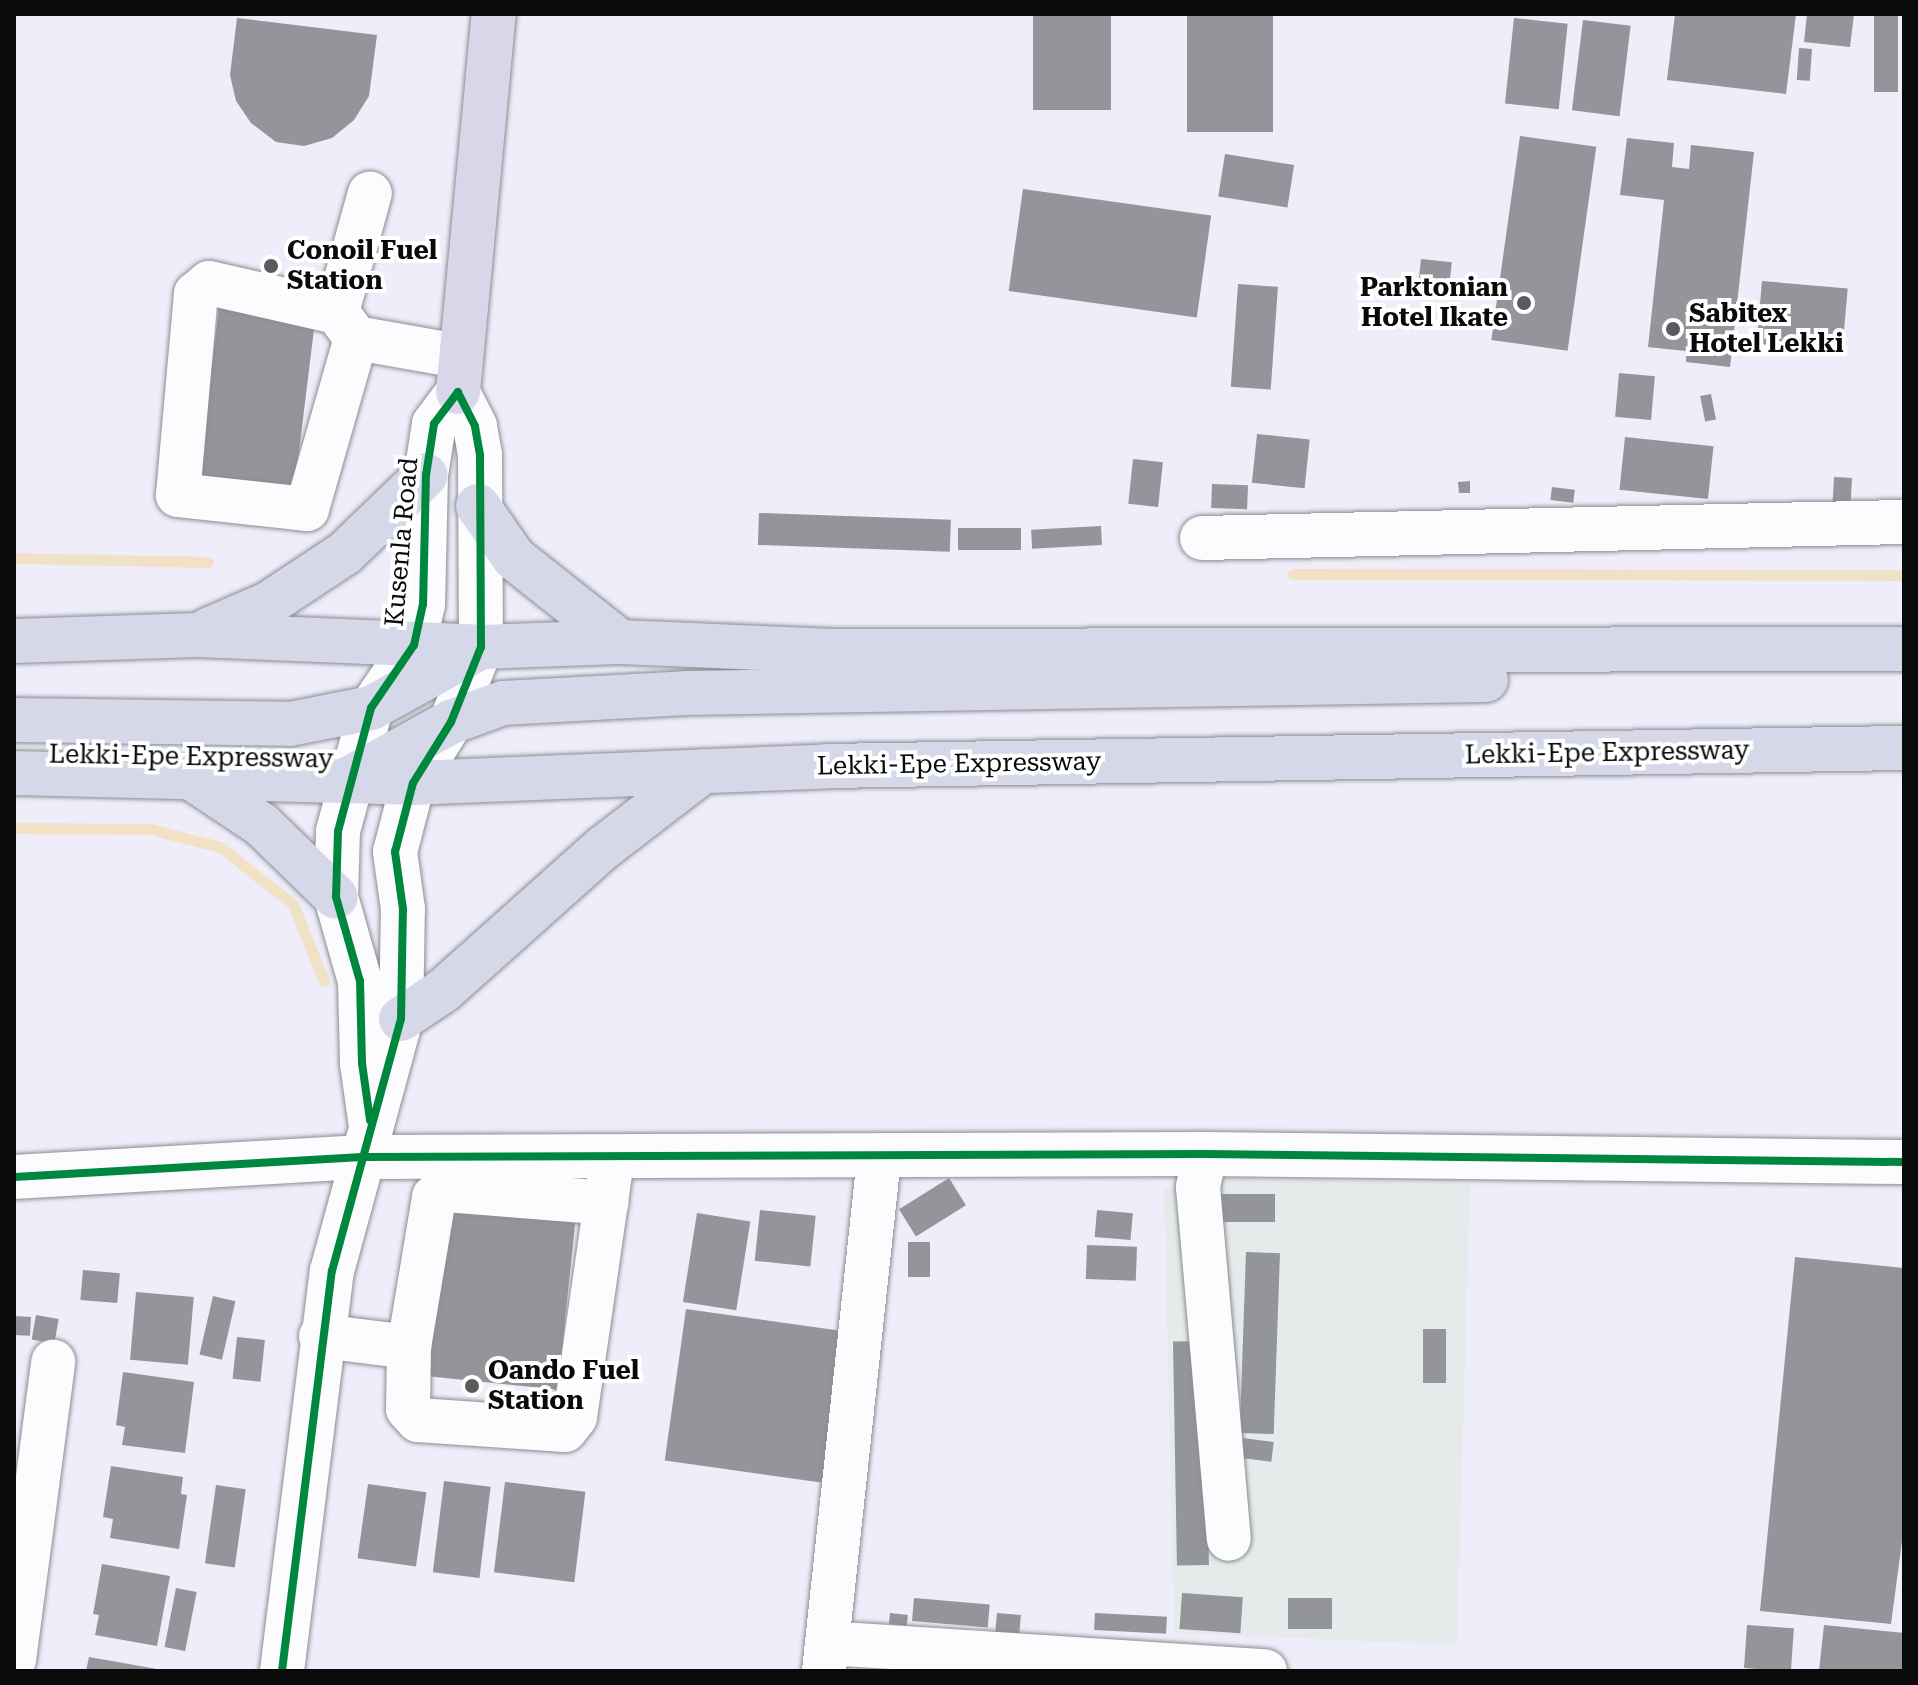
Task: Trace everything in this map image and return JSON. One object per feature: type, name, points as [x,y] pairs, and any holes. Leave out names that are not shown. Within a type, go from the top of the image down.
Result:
[{"type":"highway","points":[[198,635],[268,604],[345,553],[426,475]]},
{"type":"highway","points":[[478,506],[514,558],[620,642]]},
{"type":"highway","points":[[14,641],[198,635],[481,647],[620,642],[833,651],[1904,649]]},
{"type":"highway","points":[[14,720],[290,724],[371,708],[481,647]]},
{"type":"highway","points":[[348,779],[451,722],[503,703],[686,693],[1506,680],[1595,650]]},
{"type":"highway","name":"Lekki-Epe Expressway","points":[[14,773],[413,783],[703,771],[1904,748]]},
{"type":"highway","points":[[401,1019],[444,990],[603,848],[703,771]]},
{"type":"highway","points":[[190,777],[336,878]]},
{"type":"main road","points":[[458,374],[494,14]]},
{"type":"street","points":[[282,1671],[321,1336],[344,1215],[392,1063],[401,1019],[403,909],[395,852],[413,783],[451,722],[481,647],[484,564],[475,426],[458,374],[346,325],[202,285],[196,294],[178,495],[303,510],[312,506],[346,325],[370,193]]},
{"type":"street","name":"Kusenla Road","points":[[336,878],[348,779],[371,708],[414,645],[423,604],[426,475],[434,424],[458,374]]},
{"type":"street","points":[[1202,538],[1904,522]]},
{"type":"street","points":[[336,878],[360,981],[366,1139]]},
{"type":"street","points":[[14,1177],[366,1139],[612,1159],[1205,1154],[1904,1162]]},
{"type":"street","points":[[1205,1154],[1198,1187],[1229,1539]]},
{"type":"street","points":[[879,1158],[826,1657],[1265,1671]]},
{"type":"street","points":[[606,1203],[446,1190],[434,1197],[409,1347],[408,1409],[418,1420],[565,1430],[575,1417],[606,1203],[612,1159]]},
{"type":"street","points":[[321,1336],[409,1347]]},
{"type":"street","points":[[14,1660],[18,1592],[53,1362]]},
{"type":"shaded area","points":[[1212,1178],[1470,1183],[1457,1645],[1174,1633],[1164,1188],[1212,1187]]},
{"type":"building","points":[[1033,14],[1111,14],[1111,110],[1033,110]]},
{"type":"building","points":[[1187,14],[1273,14],[1273,132],[1187,132]]},
{"type":"building","points":[[1675,14],[1796,14],[1786,94],[1667,80]]},
{"type":"building","points":[[1807,14],[1854,14],[1850,47],[1804,42]]},
{"type":"building","points":[[1874,14],[1898,14],[1898,92],[1874,92]]},
{"type":"building","points":[[237,18],[377,35],[369,96],[354,120],[332,138],[304,146],[276,142],[251,123],[236,101],[230,75]]},
{"type":"building","points":[[1514,18],[1568,24],[1559,109],[1505,104]]},
{"type":"building","points":[[1583,20],[1631,26],[1620,116],[1572,110]]},
{"type":"building","points":[[1799,48],[1812,49],[1810,81],[1797,80]]},
{"type":"building","points":[[1520,136],[1596,147],[1568,351],[1491,340]]},
{"type":"building","points":[[1627,138],[1674,143],[1672,167],[1689,169],[1691,145],[1754,152],[1730,367],[1686,362],[1686,351],[1648,347],[1664,200],[1620,195]]},
{"type":"building","points":[[1225,154],[1294,165],[1287,207],[1218,196]]},
{"type":"building","points":[[1023,189],[1211,215],[1197,317],[1009,291]]},
{"type":"building","points":[[1421,259],[1452,262],[1448,299],[1417,296]]},
{"type":"building","points":[[1762,281],[1848,288],[1842,351],[1757,344]]},
{"type":"building","points":[[1238,284],[1278,287],[1271,390],[1231,387]]},
{"type":"building","points":[[220,299],[316,311],[293,497],[197,486]]},
{"type":"building","points":[[1619,373],[1655,376],[1651,420],[1615,417]]},
{"type":"building","points":[[1711,394],[1716,420],[1705,422],[1700,396]]},
{"type":"building","points":[[1257,434],[1310,440],[1305,488],[1252,483]]},
{"type":"building","points":[[1625,437],[1714,446],[1708,499],[1619,490]]},
{"type":"building","points":[[1133,459],[1163,462],[1158,507],[1128,504]]},
{"type":"building","points":[[1834,477],[1852,478],[1851,504],[1833,503]]},
{"type":"building","points":[[1470,481],[1470,493],[1459,493],[1458,482]]},
{"type":"building","points":[[1212,484],[1248,485],[1247,509],[1211,508]]},
{"type":"building","points":[[1552,487],[1575,490],[1573,503],[1550,500]]},
{"type":"building","points":[[759,513],[951,520],[950,552],[758,545]]},
{"type":"building","points":[[1101,526],[1102,545],[1032,549],[1031,530]]},
{"type":"building","points":[[958,528],[1021,528],[1021,550],[958,550]]},
{"type":"building","points":[[949,1178],[966,1205],[916,1236],[899,1209]]},
{"type":"building","points":[[1215,1194],[1275,1194],[1275,1222],[1215,1222]]},
{"type":"building","points":[[445,1199],[576,1213],[558,1390],[426,1376]]},
{"type":"building","points":[[760,1210],[816,1216],[810,1267],[755,1261]]},
{"type":"building","points":[[1097,1210],[1133,1213],[1131,1240],[1095,1237]]},
{"type":"building","points":[[697,1213],[750,1221],[736,1310],[683,1302]]},
{"type":"building","points":[[908,1242],[930,1242],[930,1277],[908,1277]]},
{"type":"building","points":[[1087,1245],[1137,1247],[1136,1281],[1086,1279]]},
{"type":"building","points":[[1246,1252],[1280,1253],[1274,1434],[1240,1433]]},
{"type":"building","points":[[1795,1257],[1904,1268],[1904,1526],[1891,1624],[1760,1611]]},
{"type":"building","points":[[83,1270],[120,1273],[117,1303],[80,1300]]},
{"type":"building","points":[[136,1292],[194,1297],[188,1365],[130,1360]]},
{"type":"building","points":[[213,1296],[235,1301],[222,1360],[200,1354]]},
{"type":"building","points":[[686,1309],[858,1333],[837,1485],[665,1461]]},
{"type":"building","points":[[36,1315],[59,1319],[54,1344],[32,1340]]},
{"type":"building","points":[[14,1316],[31,1317],[30,1336],[14,1335]]},
{"type":"building","points":[[1423,1329],[1446,1329],[1446,1383],[1423,1383]]},
{"type":"building","points":[[237,1337],[265,1340],[260,1382],[233,1379]]},
{"type":"building","points":[[1205,1341],[1209,1565],[1177,1566],[1173,1342]]},
{"type":"building","points":[[123,1372],[194,1382],[185,1453],[122,1445],[125,1427],[116,1425]]},
{"type":"building","points":[[1242,1438],[1274,1442],[1271,1462],[1240,1458]]},
{"type":"building","points":[[111,1466],[183,1477],[181,1494],[187,1495],[179,1549],[110,1538],[113,1519],[103,1517]]},
{"type":"building","points":[[444,1481],[491,1487],[479,1578],[433,1572]]},
{"type":"building","points":[[505,1482],[585,1492],[574,1582],[494,1572]]},
{"type":"building","points":[[368,1484],[426,1492],[416,1566],[358,1558]]},
{"type":"building","points":[[216,1485],[246,1489],[235,1567],[205,1563]]},
{"type":"building","points":[[102,1564],[170,1576],[157,1646],[95,1635],[99,1615],[93,1614]]},
{"type":"building","points":[[176,1588],[197,1592],[185,1651],[165,1647]]},
{"type":"building","points":[[1182,1593],[1243,1597],[1240,1633],[1179,1629]]},
{"type":"building","points":[[914,1598],[990,1605],[988,1628],[912,1621]]},
{"type":"building","points":[[1288,1598],[1332,1598],[1332,1629],[1288,1629]]},
{"type":"building","points":[[890,1613],[908,1615],[907,1626],[889,1624]]},
{"type":"building","points":[[997,1613],[1021,1615],[1019,1636],[995,1634]]},
{"type":"building","points":[[1095,1613],[1167,1617],[1166,1634],[1094,1630]]},
{"type":"building","points":[[1747,1625],[1794,1628],[1791,1671],[1744,1668]]},
{"type":"building","points":[[1824,1625],[1904,1633],[1904,1671],[1819,1671]]},
{"type":"building","points":[[89,1657],[157,1669],[157,1671],[86,1671]]},
{"type":"waterway","points":[[14,558],[208,562]]},
{"type":"waterway","points":[[1293,574],[1904,575]]},
{"type":"waterway","points":[[14,828],[150,829],[220,847],[293,904],[324,981]]},
{"type":"cycle path","points":[[282,1671],[332,1271],[401,1019],[403,909],[395,852],[413,783],[451,722],[481,647],[480,455],[475,426],[458,392],[434,424],[426,475],[423,604],[414,645],[371,708],[338,831],[336,897],[360,981],[362,1063],[370,1120]]},
{"type":"cycle path","points":[[14,1177],[362,1157],[1205,1154],[1904,1162]]},
{"type":"place","name":"Conoil Fuel Station","points":[[271,266]]},
{"type":"place","name":"Parktonian Hotel Ikate","points":[[1524,303]]},
{"type":"place","name":"Sabitex Hotel Lekki","points":[[1673,329]]},
{"type":"place","name":"Oando Fuel Station","points":[[472,1386]]}]
